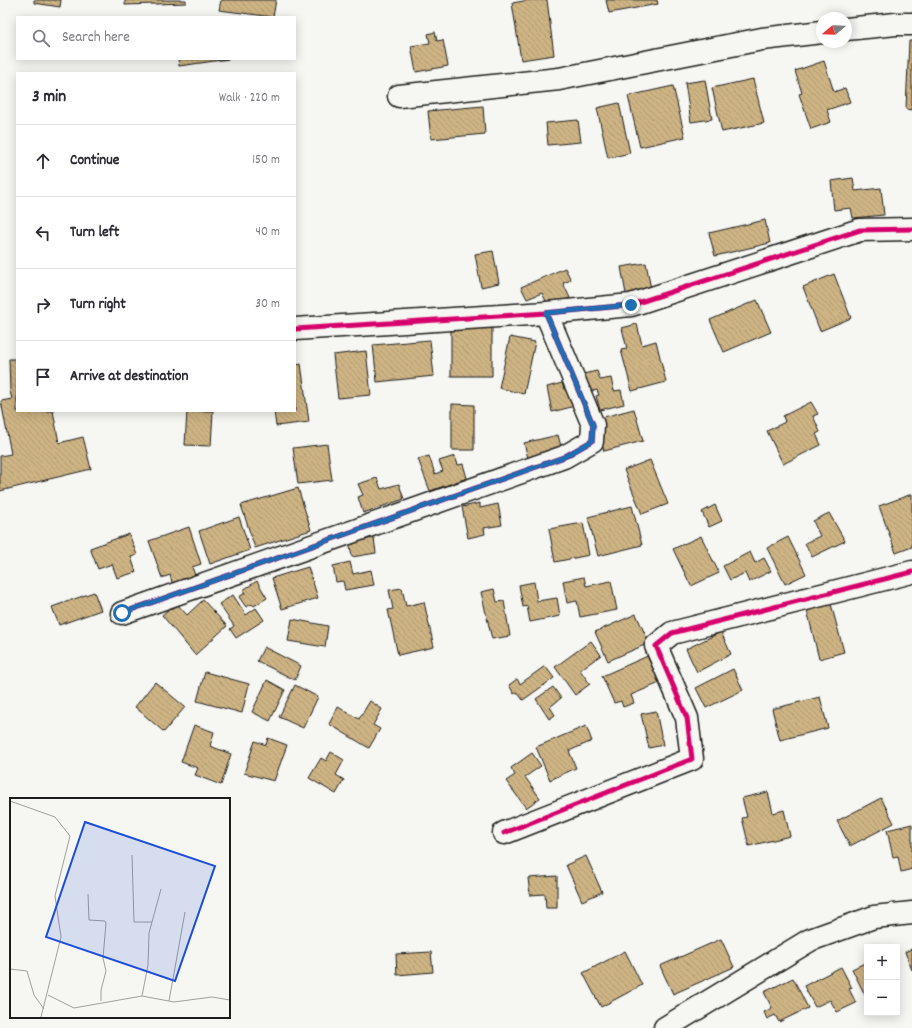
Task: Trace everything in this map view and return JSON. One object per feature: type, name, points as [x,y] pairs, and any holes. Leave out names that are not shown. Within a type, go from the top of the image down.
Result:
[{"type":"street","points":[[852,28],[912,24]]},
{"type":"street","points":[[399,96],[559,79],[762,39],[816,33]]},
{"type":"street","points":[[296,328],[546,313],[631,305],[860,230],[912,229]]},
{"type":"street","points":[[122,613],[564,457],[592,441],[593,425],[546,313]]},
{"type":"street","points":[[504,833],[692,759],[687,718],[656,646],[672,633],[912,572]]},
{"type":"street","points":[[665,1028],[810,940],[874,917],[912,913]]},
{"type":"building","points":[[34,0],[61,0],[60,7],[34,3]]},
{"type":"building","points":[[125,0],[186,0],[186,3],[125,5]]},
{"type":"building","points":[[221,0],[276,0],[273,16],[219,10]]},
{"type":"building","points":[[530,0],[547,0],[554,55],[521,60],[512,3]]},
{"type":"building","points":[[606,0],[657,0],[658,4],[609,13]]},
{"type":"building","points":[[435,32],[437,41],[443,40],[448,66],[416,72],[411,46],[430,43],[428,34]]},
{"type":"building","points":[[909,41],[912,41],[912,110],[906,109]]},
{"type":"building","points":[[178,60],[222,60],[179,66]]},
{"type":"building","points":[[824,61],[834,92],[845,88],[850,102],[827,110],[831,122],[811,129],[799,94],[802,93],[795,71]]},
{"type":"building","points":[[753,79],[764,123],[722,132],[712,88]]},
{"type":"building","points":[[705,80],[712,119],[691,122],[685,83]]},
{"type":"building","points":[[673,86],[685,137],[640,147],[628,96]]},
{"type":"building","points":[[619,103],[630,153],[608,158],[597,108]]},
{"type":"building","points":[[483,106],[485,134],[431,139],[428,111]]},
{"type":"building","points":[[578,120],[581,142],[548,145],[546,123]]},
{"type":"building","points":[[853,178],[855,191],[881,188],[884,215],[853,218],[851,208],[834,210],[831,181]]},
{"type":"building","points":[[765,220],[770,243],[715,256],[709,233]]},
{"type":"building","points":[[493,251],[499,283],[481,287],[475,254]]},
{"type":"building","points":[[646,263],[651,289],[626,294],[621,267]]},
{"type":"building","points":[[565,268],[571,280],[563,283],[570,298],[549,307],[542,293],[527,299],[521,287]]},
{"type":"building","points":[[834,274],[851,318],[820,331],[803,287]]},
{"type":"building","points":[[757,300],[771,332],[724,352],[710,320]]},
{"type":"building","points":[[637,324],[642,345],[656,341],[666,382],[632,391],[621,350],[627,349],[622,328]]},
{"type":"building","points":[[451,325],[492,325],[492,376],[451,376]]},
{"type":"building","points":[[510,337],[535,342],[524,394],[499,388]]},
{"type":"building","points":[[430,340],[434,376],[377,382],[373,345]]},
{"type":"building","points":[[366,351],[371,395],[338,398],[333,355]]},
{"type":"building","points":[[9,359],[16,359],[16,412],[53,412],[59,443],[83,437],[91,469],[0,491],[0,456],[11,454],[1,401],[12,399],[10,391]]},
{"type":"building","points":[[301,364],[309,422],[276,426],[274,412],[296,412],[296,365]]},
{"type":"building","points":[[597,371],[600,380],[611,378],[614,391],[621,390],[624,404],[600,410],[596,396],[599,395],[597,390],[588,392],[583,374]]},
{"type":"building","points":[[562,383],[564,389],[575,387],[579,405],[552,412],[547,387]]},
{"type":"building","points":[[811,402],[818,414],[813,416],[820,432],[816,434],[821,445],[783,464],[767,431],[785,422],[783,416]]},
{"type":"building","points":[[452,404],[474,405],[474,450],[452,450]]},
{"type":"building","points":[[634,409],[643,441],[604,451],[596,419]]},
{"type":"building","points":[[187,412],[213,412],[211,446],[185,445]]},
{"type":"building","points":[[558,435],[562,450],[528,458],[524,443]]},
{"type":"building","points":[[327,444],[332,480],[298,484],[293,448]]},
{"type":"building","points":[[429,456],[435,474],[443,471],[439,461],[455,456],[458,465],[463,464],[467,478],[430,491],[418,459]]},
{"type":"building","points":[[650,460],[668,504],[642,514],[624,470]]},
{"type":"building","points":[[377,478],[381,489],[399,484],[404,499],[363,513],[358,497],[363,495],[358,484]]},
{"type":"building","points":[[298,488],[311,530],[255,548],[241,505]]},
{"type":"building","points":[[912,494],[912,547],[896,553],[879,506]]},
{"type":"building","points":[[480,503],[480,508],[498,504],[502,525],[484,528],[485,534],[468,538],[462,507]]},
{"type":"building","points":[[715,505],[722,521],[709,527],[702,512]]},
{"type":"building","points":[[632,506],[642,545],[598,556],[588,517]]},
{"type":"building","points":[[829,513],[845,541],[812,557],[805,543],[820,536],[813,521]]},
{"type":"building","points":[[239,517],[250,550],[210,564],[199,531]]},
{"type":"building","points":[[583,523],[589,555],[555,562],[549,529]]},
{"type":"building","points":[[189,527],[201,564],[192,567],[196,578],[173,586],[170,575],[162,578],[149,541]]},
{"type":"building","points":[[129,534],[137,555],[131,557],[136,572],[117,578],[112,564],[98,569],[90,548]]},
{"type":"building","points":[[701,536],[719,573],[691,586],[673,549]]},
{"type":"building","points":[[788,537],[806,574],[785,584],[767,548]]},
{"type":"building","points":[[374,538],[376,553],[352,557],[349,542]]},
{"type":"building","points":[[750,552],[755,563],[764,558],[771,571],[749,582],[745,573],[730,580],[723,566]]},
{"type":"building","points":[[350,562],[353,574],[371,570],[374,585],[345,590],[343,581],[336,582],[333,566]]},
{"type":"building","points":[[308,567],[318,598],[282,609],[272,578]]},
{"type":"building","points":[[584,577],[586,586],[611,581],[617,610],[580,617],[577,601],[567,603],[563,581]]},
{"type":"building","points":[[257,581],[267,598],[254,606],[252,604],[246,607],[239,597],[245,593],[243,590]]},
{"type":"building","points":[[534,582],[537,601],[557,598],[560,616],[530,622],[527,606],[523,607],[519,585]]},
{"type":"building","points":[[402,588],[406,606],[424,602],[434,647],[398,655],[388,610],[393,609],[389,590]]},
{"type":"building","points":[[494,589],[497,602],[504,601],[510,636],[492,639],[481,592]]},
{"type":"building","points":[[94,592],[101,610],[59,625],[52,607]]},
{"type":"building","points":[[233,595],[246,615],[256,608],[264,620],[236,638],[230,629],[234,626],[219,604]]},
{"type":"building","points":[[203,600],[227,626],[195,655],[162,615],[176,603],[187,615]]},
{"type":"building","points":[[831,604],[844,652],[819,659],[807,610]]},
{"type":"building","points":[[636,614],[649,643],[608,661],[595,632]]},
{"type":"building","points":[[292,619],[328,626],[325,647],[288,641]]},
{"type":"building","points":[[721,632],[731,654],[697,672],[686,649]]},
{"type":"building","points":[[591,641],[601,655],[580,670],[590,684],[575,695],[555,667]]},
{"type":"building","points":[[264,647],[301,666],[295,680],[257,661]]},
{"type":"building","points":[[650,655],[662,682],[631,695],[634,703],[623,707],[621,701],[614,703],[602,676]]},
{"type":"building","points":[[545,666],[554,678],[523,700],[517,692],[514,694],[509,685],[517,679],[520,684]]},
{"type":"building","points":[[733,669],[743,690],[706,708],[696,688]]},
{"type":"building","points":[[205,672],[249,684],[242,713],[197,701]]},
{"type":"building","points":[[267,680],[285,690],[270,721],[252,712]]},
{"type":"building","points":[[155,682],[185,707],[164,732],[135,707]]},
{"type":"building","points":[[295,685],[318,697],[303,728],[279,717]]},
{"type":"building","points":[[553,687],[561,698],[550,707],[555,715],[549,719],[536,699]]},
{"type":"building","points":[[820,697],[828,728],[780,740],[772,709]]},
{"type":"building","points":[[370,701],[382,709],[373,725],[380,729],[369,748],[329,724],[338,707],[359,719]]},
{"type":"building","points":[[656,711],[663,745],[649,748],[641,714]]},
{"type":"building","points":[[194,725],[214,732],[210,746],[231,754],[221,785],[195,775],[198,768],[181,762]]},
{"type":"building","points":[[586,726],[592,741],[569,751],[576,768],[550,780],[536,747]]},
{"type":"building","points":[[268,738],[287,745],[274,781],[244,773],[255,741],[266,745]]},
{"type":"building","points":[[331,752],[344,760],[336,775],[344,780],[336,794],[309,778],[321,758],[326,761]]},
{"type":"building","points":[[532,753],[541,766],[525,777],[540,798],[526,808],[506,781],[515,775],[511,768]]},
{"type":"building","points":[[768,792],[773,813],[784,810],[790,836],[749,846],[742,818],[747,817],[742,798]]},
{"type":"building","points":[[881,798],[894,823],[850,846],[837,821]]},
{"type":"building","points":[[912,824],[912,869],[901,872],[898,856],[893,857],[887,830]]},
{"type":"building","points":[[586,856],[602,892],[582,901],[566,865]]},
{"type":"building","points":[[557,876],[557,908],[546,908],[545,894],[530,895],[528,878]]},
{"type":"building","points":[[721,939],[734,967],[673,994],[660,966]]},
{"type":"building","points":[[912,949],[912,970],[905,952]]},
{"type":"building","points":[[625,951],[642,985],[601,1007],[583,973]]},
{"type":"building","points":[[431,952],[433,972],[397,975],[396,954]]},
{"type":"building","points":[[864,963],[864,993],[852,969]]},
{"type":"building","points":[[841,967],[852,988],[849,989],[856,1003],[837,1012],[830,1000],[815,1007],[804,986]]},
{"type":"building","points":[[793,978],[808,1008],[779,1022],[775,1015],[767,1019],[764,1012],[772,1008],[764,992]]},
{"type":"cycle path","points":[[296,329],[546,313],[631,305],[860,230],[912,229]]},
{"type":"cycle path","points":[[122,613],[564,457],[592,441],[593,425],[546,313]]},
{"type":"cycle path","points":[[504,833],[692,759],[687,718],[656,646],[672,633],[912,572]]},
{"type":"route","points":[[122,613],[564,457],[592,441],[593,425],[546,313],[631,305]]}]
